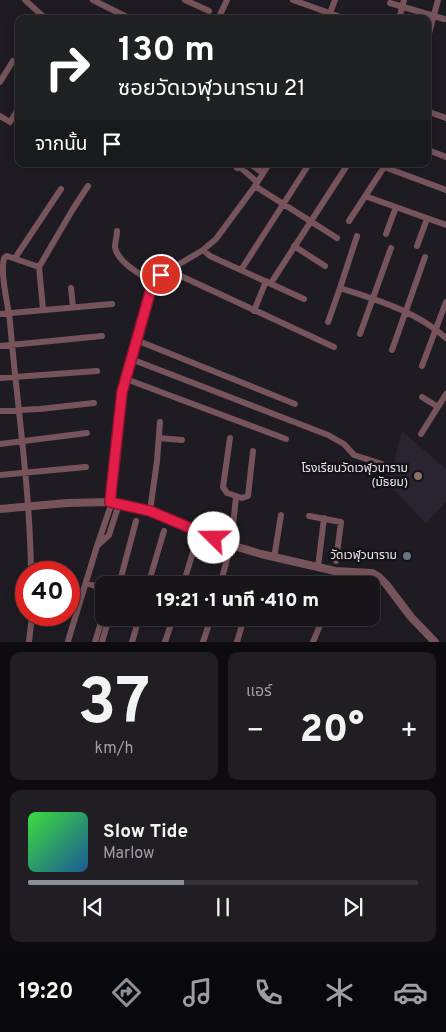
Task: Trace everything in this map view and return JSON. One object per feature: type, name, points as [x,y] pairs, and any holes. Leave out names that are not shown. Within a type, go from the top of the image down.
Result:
[{"type":"street","points":[[25,0],[42,15]]},
{"type":"street","points":[[93,0],[120,15]]},
{"type":"street","points":[[185,0],[209,11]]},
{"type":"street","points":[[220,15],[227,0]]},
{"type":"street","points":[[330,13],[335,0]]},
{"type":"street","points":[[431,26],[438,0]]},
{"type":"street","points":[[297,1],[335,15]]},
{"type":"street","points":[[390,3],[403,3],[444,19]]},
{"type":"street","points":[[0,82],[13,61]]},
{"type":"street","points":[[431,113],[446,117]]},
{"type":"street","points":[[0,116],[10,122],[15,114]]},
{"type":"street","points":[[431,151],[446,157]]},
{"type":"street","points":[[247,167],[256,184],[283,204],[337,238]]},
{"type":"street","points":[[250,167],[263,173]]},
{"type":"street","points":[[68,641],[97,546],[114,503],[120,408],[126,378],[153,282],[161,275],[203,250],[216,239],[267,167]]},
{"type":"street","points":[[241,270],[307,167]]},
{"type":"street","points":[[254,310],[269,282],[346,167]]},
{"type":"street","points":[[350,221],[384,167]]},
{"type":"street","points":[[388,167],[446,190]]},
{"type":"street","points":[[43,309],[39,267],[88,186]]},
{"type":"street","points":[[15,258],[61,189]]},
{"type":"street","points":[[365,196],[446,225]]},
{"type":"street","points":[[386,234],[396,207]]},
{"type":"street","points":[[417,246],[427,219]]},
{"type":"street","points":[[118,231],[115,247],[119,254],[133,270],[153,282]]},
{"type":"street","points":[[328,322],[358,236]]},
{"type":"street","points":[[294,246],[325,266]]},
{"type":"street","points":[[360,334],[392,248]]},
{"type":"street","points":[[203,250],[210,256],[304,299]]},
{"type":"street","points":[[31,561],[26,473],[21,441],[9,314],[1,275],[4,258],[7,256],[39,267]]},
{"type":"street","points":[[392,350],[425,257]]},
{"type":"street","points":[[170,271],[334,347]]},
{"type":"street","points":[[71,288],[73,307]]},
{"type":"street","points":[[340,288],[374,299],[421,319],[436,328],[446,338]]},
{"type":"street","points":[[422,366],[446,302]]},
{"type":"street","points":[[0,314],[112,304]]},
{"type":"street","points":[[0,346],[102,336]]},
{"type":"street","points":[[136,340],[295,404]]},
{"type":"street","points":[[131,359],[328,435],[344,444],[354,455],[382,464]]},
{"type":"street","points":[[0,378],[44,376],[98,370]]},
{"type":"street","points":[[126,378],[286,438]]},
{"type":"street","points":[[420,434],[446,394]]},
{"type":"street","points":[[422,397],[438,407]]},
{"type":"street","points":[[0,411],[94,403]]},
{"type":"street","points":[[150,511],[160,422]]},
{"type":"street","points":[[0,444],[87,433]]},
{"type":"street","points":[[159,438],[182,440]]},
{"type":"street","points":[[230,438],[223,487],[227,492],[242,498],[248,496],[253,451]]},
{"type":"street","points":[[0,475],[86,468]]},
{"type":"street","points":[[222,576],[231,544],[236,496]]},
{"type":"street","points":[[0,509],[67,503],[114,503],[150,511],[231,544],[274,558],[341,572],[366,572],[379,577],[411,617],[435,642]]},
{"type":"street","points":[[274,558],[281,515]]},
{"type":"street","points":[[309,516],[341,522],[336,562]]},
{"type":"street","points":[[318,567],[324,518]]},
{"type":"street","points":[[121,576],[136,521]]},
{"type":"street","points":[[151,576],[164,531]]},
{"type":"street","points":[[186,576],[196,542]]},
{"type":"street","points":[[339,576],[341,572]]},
{"type":"street","points":[[86,584],[95,586]]},
{"type":"street","points":[[29,642],[31,626]]},
{"type":"street","points":[[95,642],[100,626]]},
{"type":"street","points":[[102,642],[107,626]]},
{"type":"street","points":[[132,642],[137,626]]},
{"type":"street","points":[[165,642],[170,626]]},
{"type":"street","points":[[203,642],[208,626]]},
{"type":"street","points":[[237,642],[242,626]]},
{"type":"street","points":[[313,642],[320,626]]},
{"type":"shaded area","name":"โรงเรียนวัดเวฬุวนาราม (มัธยม)","points":[[402,431],[446,469],[446,502],[426,523],[388,484]]},
{"type":"place","name":"โรงเรียนวัดเวฬุวนาราม (มัธยม)","points":[[418,476]]},
{"type":"place","name":"วัดเวฬุวนาราม","points":[[407,556]]},
{"type":"route","points":[[161,275],[153,282],[122,392],[110,502],[150,511],[214,538]]}]
